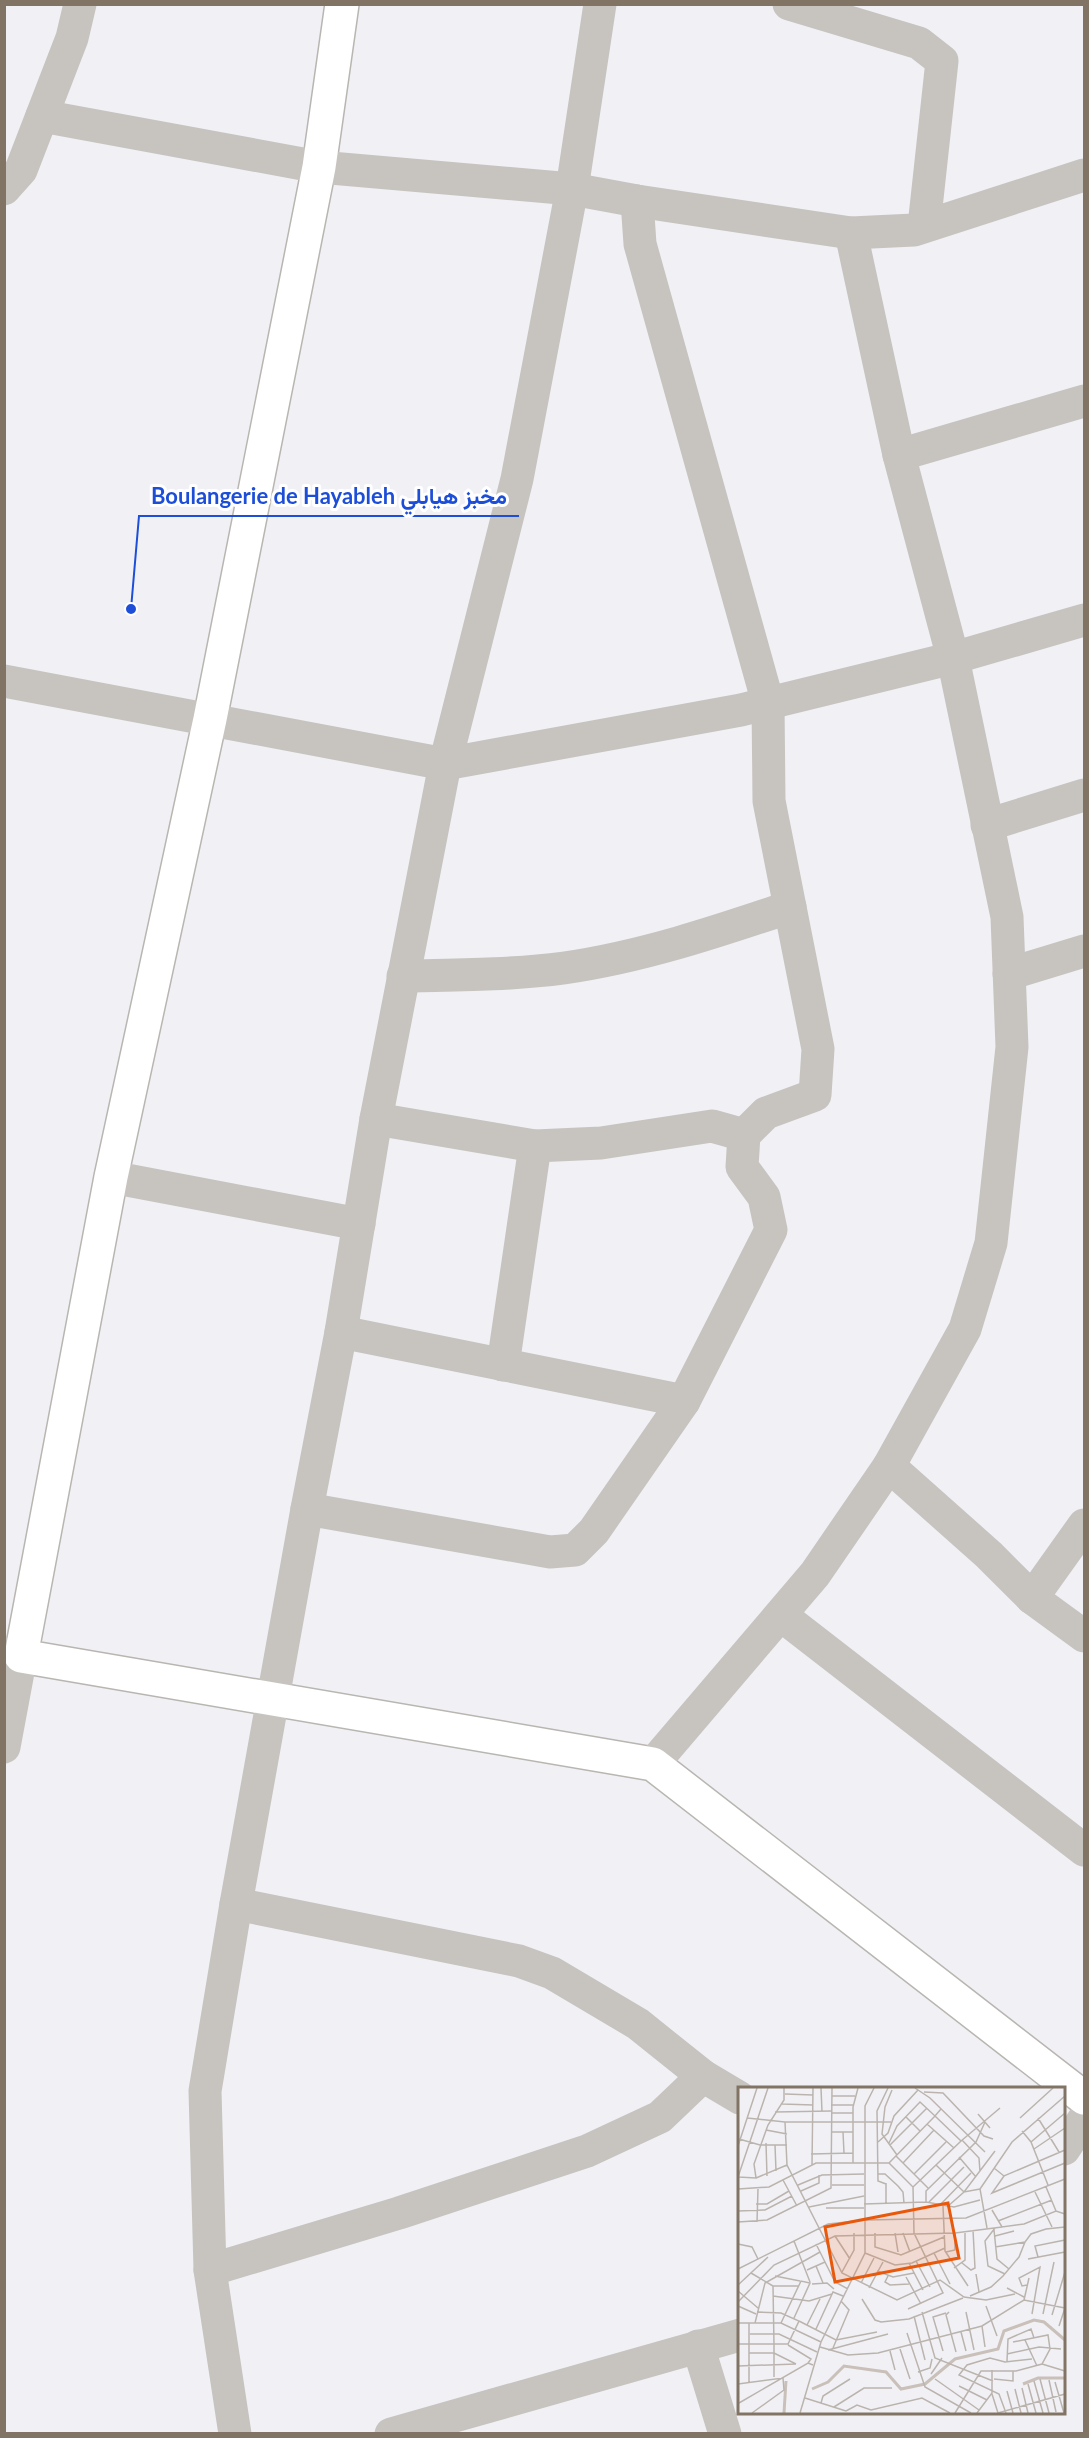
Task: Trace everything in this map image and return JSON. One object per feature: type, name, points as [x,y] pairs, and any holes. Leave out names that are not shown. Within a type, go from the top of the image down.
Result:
[{"type":"main road","points":[[342,4],[319,167],[210,719],[111,1177],[13,1655],[653,1764],[1084,2098]]},
{"type":"street","points":[[53,4],[72,38]]},
{"type":"street","points":[[10,169],[42,116],[72,38],[80,4]]},
{"type":"street","points":[[235,2433],[210,2270],[205,2091],[236,1904],[341,1332],[376,1119],[403,976],[445,764],[517,479],[572,189],[600,4]]},
{"type":"street","points":[[789,4],[919,43],[942,61],[924,226]]},
{"type":"street","points":[[42,116],[319,167],[572,189],[637,201],[851,232],[915,230],[1084,175]]},
{"type":"street","points":[[307,1509],[550,1552],[575,1550],[594,1531],[684,1401],[771,1230],[764,1197],[742,1167],[744,1135],[766,1113],[815,1095],[818,1049],[769,801],[768,703],[640,244],[637,201]]},
{"type":"street","points":[[653,1764],[816,1574],[889,1466],[965,1329],[991,1243],[1012,1047],[1007,917],[953,658],[898,455],[851,232]]},
{"type":"street","points":[[898,455],[1084,401]]},
{"type":"street","points":[[4,681],[445,764],[741,710],[953,658],[1084,620]]},
{"type":"street","points":[[987,825],[1084,795]]},
{"type":"street","points":[[403,976],[513,974],[566,968],[689,939],[790,907]]},
{"type":"street","points":[[1009,974],[1084,951]]},
{"type":"street","points":[[376,1119],[536,1146],[601,1143],[712,1126],[744,1135]]},
{"type":"street","points":[[503,1365],[536,1146]]},
{"type":"street","points":[[111,1177],[359,1224]]},
{"type":"street","points":[[341,1332],[684,1401]]},
{"type":"street","points":[[889,1466],[989,1555],[1032,1598],[1084,1636]]},
{"type":"street","points":[[1032,1598],[1084,1525]]},
{"type":"street","points":[[782,1616],[1084,1850]]},
{"type":"street","points":[[4,1747],[13,1655]]},
{"type":"street","points":[[236,1904],[519,1961],[552,1973],[638,2024],[703,2076],[738,2097]]},
{"type":"street","points":[[210,2270],[399,2213],[587,2151],[660,2117],[703,2076]]},
{"type":"street","points":[[1065,2148],[1084,2119]]},
{"type":"street","points":[[391,2433],[738,2336]]},
{"type":"street","points":[[698,2346],[725,2433]]},
{"type":"place","name":"Boulangerie de Hayableh مخبز هيابلي","points":[[131,609]]}]
